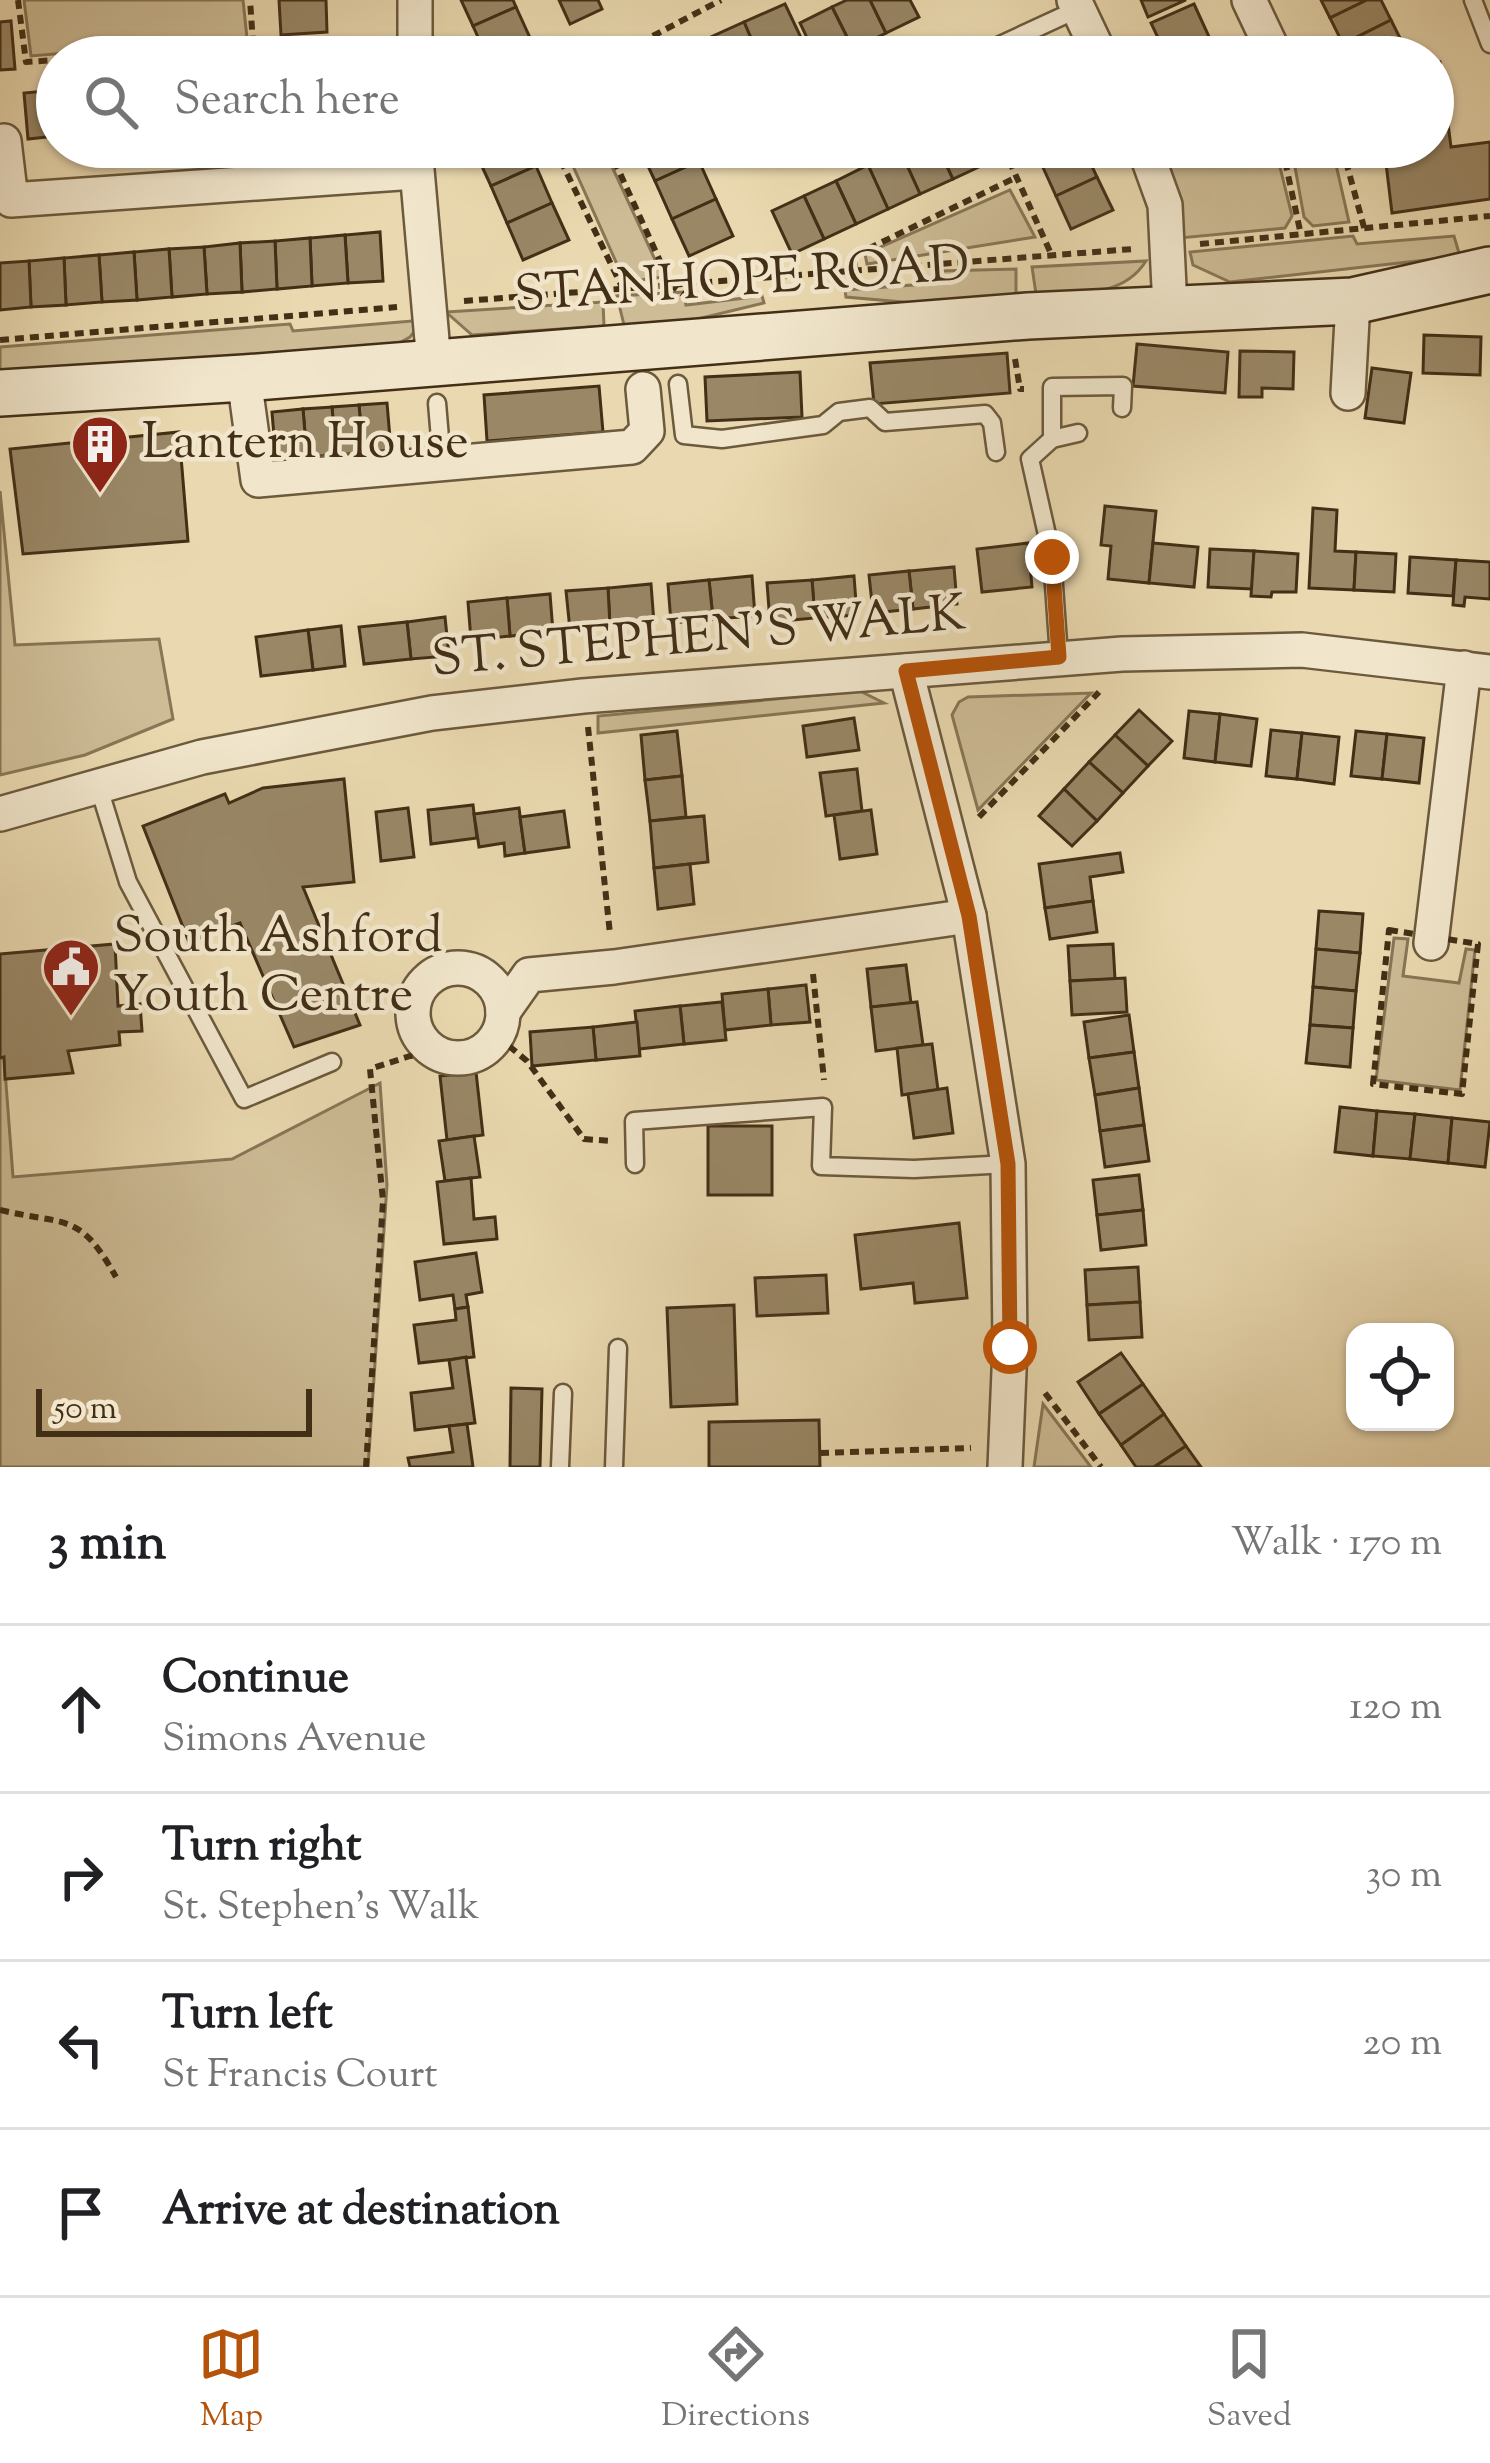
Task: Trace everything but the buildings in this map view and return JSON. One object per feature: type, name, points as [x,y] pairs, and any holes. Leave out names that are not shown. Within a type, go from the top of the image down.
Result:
[{"type":"street","points":[[415,0],[415,36]]},
{"type":"street","points":[[1249,0],[1266,36]]},
{"type":"street","points":[[1076,5],[1091,36]]},
{"type":"street","points":[[4,141],[11,200],[326,168]]},
{"type":"street","points":[[416,168],[435,383]]},
{"type":"street","points":[[1152,168],[1165,205],[1170,308]]},
{"type":"street","name":"STANHOPE ROAD","points":[[0,393],[244,378],[435,383],[1028,316],[1354,301],[1490,270]]},
{"type":"street","points":[[1348,393],[1354,301]]},
{"type":"street","points":[[244,378],[258,480],[632,447],[647,431],[643,389]]},
{"type":"street","name":"ST. STEPHEN'S WALK","points":[[0,814],[202,757],[386,722],[583,696],[1122,654],[1302,650],[1477,670]]},
{"type":"street","points":[[1432,939],[1477,670]]},
{"type":"street","points":[[906,671],[969,916],[1008,1164],[1010,1347],[1005,1457]]},
{"type":"street","points":[[500,1024],[500,997],[481,974],[466,968],[436,973],[424,983],[412,1011],[420,1040],[443,1057],[472,1057],[485,1050],[529,975],[614,968],[969,916]]},
{"type":"lane","points":[[1473,0],[1490,44]]},
{"type":"lane","points":[[1015,36],[1076,5]]},
{"type":"lane","points":[[435,383],[442,462]]},
{"type":"lane","points":[[678,384],[685,435],[722,439],[823,425],[839,412],[870,408],[885,422],[985,414],[992,423],[991,453],[1030,459]]},
{"type":"lane","points":[[1052,439],[1052,387],[1123,386],[1121,408]]},
{"type":"lane","points":[[1030,459],[1052,439],[1078,433]]},
{"type":"lane","points":[[1030,459],[1052,557],[1059,657]]},
{"type":"lane","points":[[99,788],[128,882],[244,1099],[332,1062]]},
{"type":"lane","points":[[634,1164],[634,1121],[823,1107],[821,1166],[1008,1164]]},
{"type":"lane","points":[[614,1467],[618,1348]]},
{"type":"lane","points":[[560,1467],[563,1393]]},
{"type":"path","points":[[18,0],[26,62],[36,61]]},
{"type":"path","points":[[250,0],[253,36]]},
{"type":"path","points":[[653,36],[722,0]]},
{"type":"path","points":[[564,168],[623,290]]},
{"type":"path","points":[[618,168],[671,285]]},
{"type":"path","points":[[1013,168],[1052,256]]},
{"type":"path","points":[[1286,168],[1300,235]]},
{"type":"path","points":[[1348,168],[1365,231]]},
{"type":"path","points":[[855,270],[855,255],[1017,177]]},
{"type":"path","points":[[0,340],[1365,231],[1490,216]]},
{"type":"path","points":[[1028,316],[1030,341],[1013,345],[1020,389],[1052,387]]},
{"type":"path","points":[[976,820],[1103,688],[1125,684],[1122,654]]},
{"type":"path","points":[[583,696],[614,968]]},
{"type":"path","points":[[1389,930],[1432,939],[1478,944],[1462,1094],[1372,1084],[1389,930]]},
{"type":"path","points":[[810,940],[826,1094],[823,1107]]},
{"type":"path","points":[[500,1024],[584,1139],[634,1142]]},
{"type":"path","points":[[366,1467],[383,1201],[370,1069],[410,1056],[443,1057]]},
{"type":"path","points":[[0,1210],[80,1226],[98,1245],[116,1277]]},
{"type":"path","points":[[1036,1382],[1101,1467]]},
{"type":"path","points":[[820,1453],[1005,1457]]},
{"type":"shaded area","points":[[24,0],[243,0],[247,36],[36,36],[36,56],[31,56]]},
{"type":"shaded area","points":[[574,168],[613,168],[663,277],[625,282]]},
{"type":"shaded area","points":[[1165,168],[1280,168],[1292,216],[1285,228],[1180,238]]},
{"type":"shaded area","points":[[1295,168],[1337,168],[1349,222],[1313,226],[1304,217]]},
{"type":"shaded area","points":[[1010,190],[1035,237],[867,264],[865,254]]},
{"type":"shaded area","points":[[1353,236],[1357,244],[1454,236],[1459,253],[1230,282],[1193,265],[1190,252]]},
{"type":"shaded area","points":[[1146,261],[1111,288],[1036,294],[1032,267]]},
{"type":"shaded area","points":[[1016,269],[1016,296],[937,305],[846,297],[845,290],[940,283],[940,271]]},
{"type":"shaded area","points":[[683,292],[686,305],[762,296],[764,303],[677,324],[624,325],[617,296]]},
{"type":"shaded area","points":[[603,302],[604,326],[472,335],[446,312]]},
{"type":"shaded area","points":[[424,320],[410,337],[394,346],[0,371],[0,347],[290,324],[293,331]]},
{"type":"shaded area","points":[[0,491],[15,645],[159,639],[173,719],[85,755],[0,775]]},
{"type":"shaded area","points":[[860,691],[884,703],[598,733],[598,716]]},
{"type":"shaded area","points":[[1091,693],[978,810],[952,715],[959,702],[968,697]]},
{"type":"shaded area","points":[[1394,938],[1408,939],[1403,976],[1459,983],[1466,949],[1475,950],[1460,1090],[1376,1080]]},
{"type":"shaded area","points":[[4,1057],[13,1177],[232,1159],[380,1083],[387,1185],[368,1467],[0,1467],[0,1058]]},
{"type":"shaded area","points":[[1043,1404],[1091,1467],[1034,1467]]},
{"type":"place","name":"Lantern House","points":[[100,495]]},
{"type":"place","name":"South Ashford Youth Centre","points":[[71,1018]]},
{"type":"route","points":[[1010,1347],[1008,1164],[963,886],[906,671],[1059,657],[1052,557]]}]
